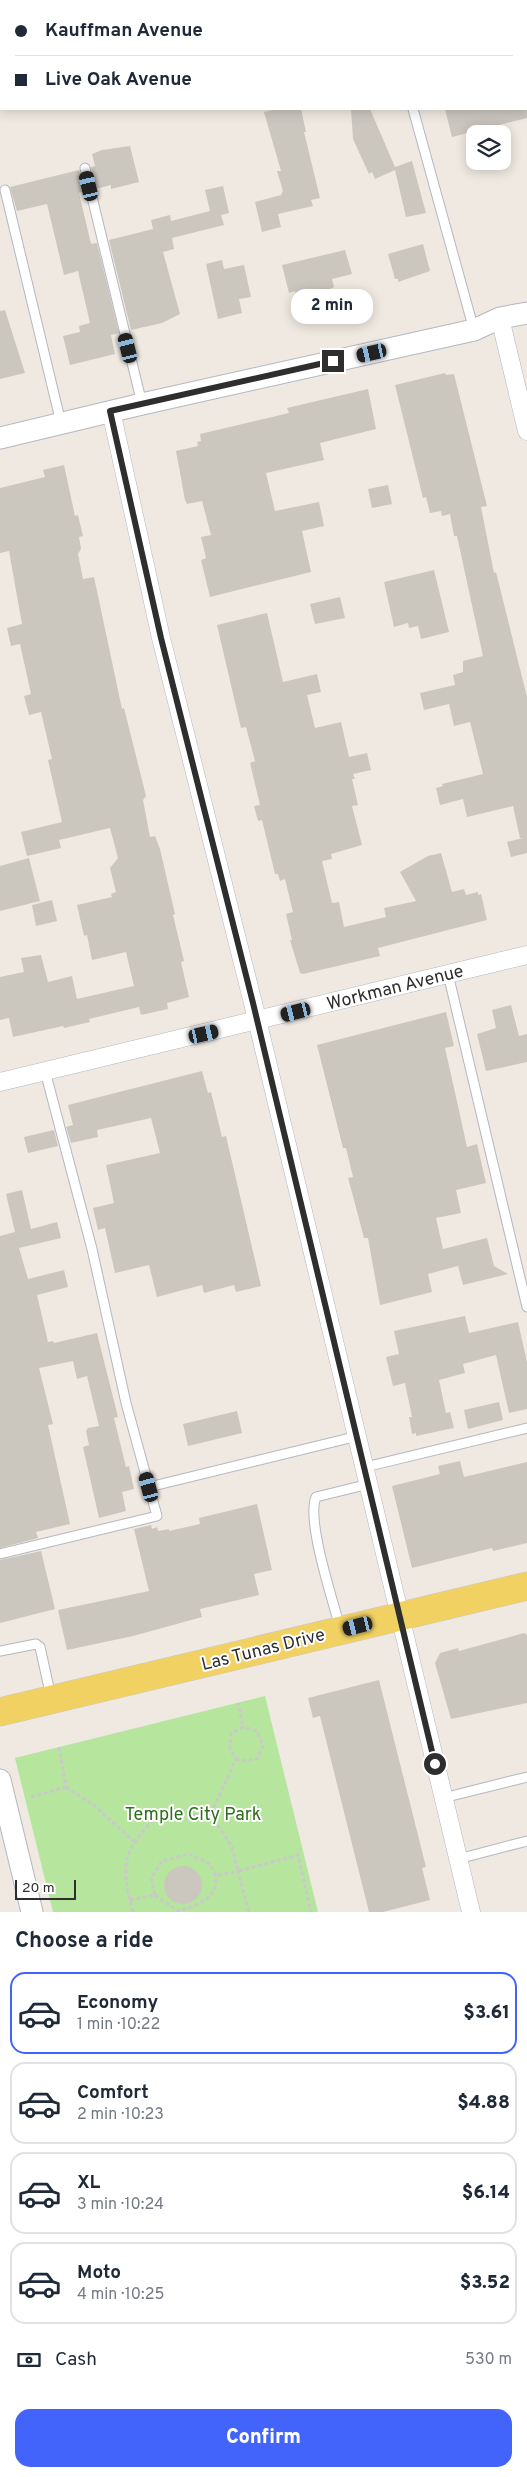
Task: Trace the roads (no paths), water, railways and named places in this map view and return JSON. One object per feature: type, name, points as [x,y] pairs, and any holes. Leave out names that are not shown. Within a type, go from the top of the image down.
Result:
[{"type":"main road","name":"Las Tunas Drive","points":[[0,1712],[527,1586]]},
{"type":"street","points":[[0,438],[110,411],[474,330],[500,318],[527,313]]},
{"type":"street","points":[[500,318],[527,431]]},
{"type":"street","points":[[110,411],[161,638],[358,1436],[471,1912]]},
{"type":"street","name":"Workman Avenue","points":[[0,1082],[527,955]]},
{"type":"street","points":[[0,1780],[11,1843],[32,1912]]},
{"type":"lane","points":[[413,110],[474,330]]},
{"type":"lane","points":[[85,168],[142,404]]},
{"type":"lane","points":[[5,190],[62,423]]},
{"type":"lane","points":[[448,974],[527,1306]]},
{"type":"lane","points":[[0,1554],[157,1516],[126,1403],[92,1249],[45,1071]]},
{"type":"lane","points":[[365,1467],[527,1428]]},
{"type":"lane","points":[[149,1487],[358,1436]]},
{"type":"lane","points":[[340,1630],[314,1526],[314,1502],[316,1497],[369,1484]]},
{"type":"lane","points":[[0,1651],[36,1644],[40,1647],[52,1700]]},
{"type":"lane","points":[[443,1798],[527,1777]]},
{"type":"lane","points":[[458,1859],[527,1841]]},
{"type":"park label","name":"Temple City Park","points":[[193,1814]]}]
